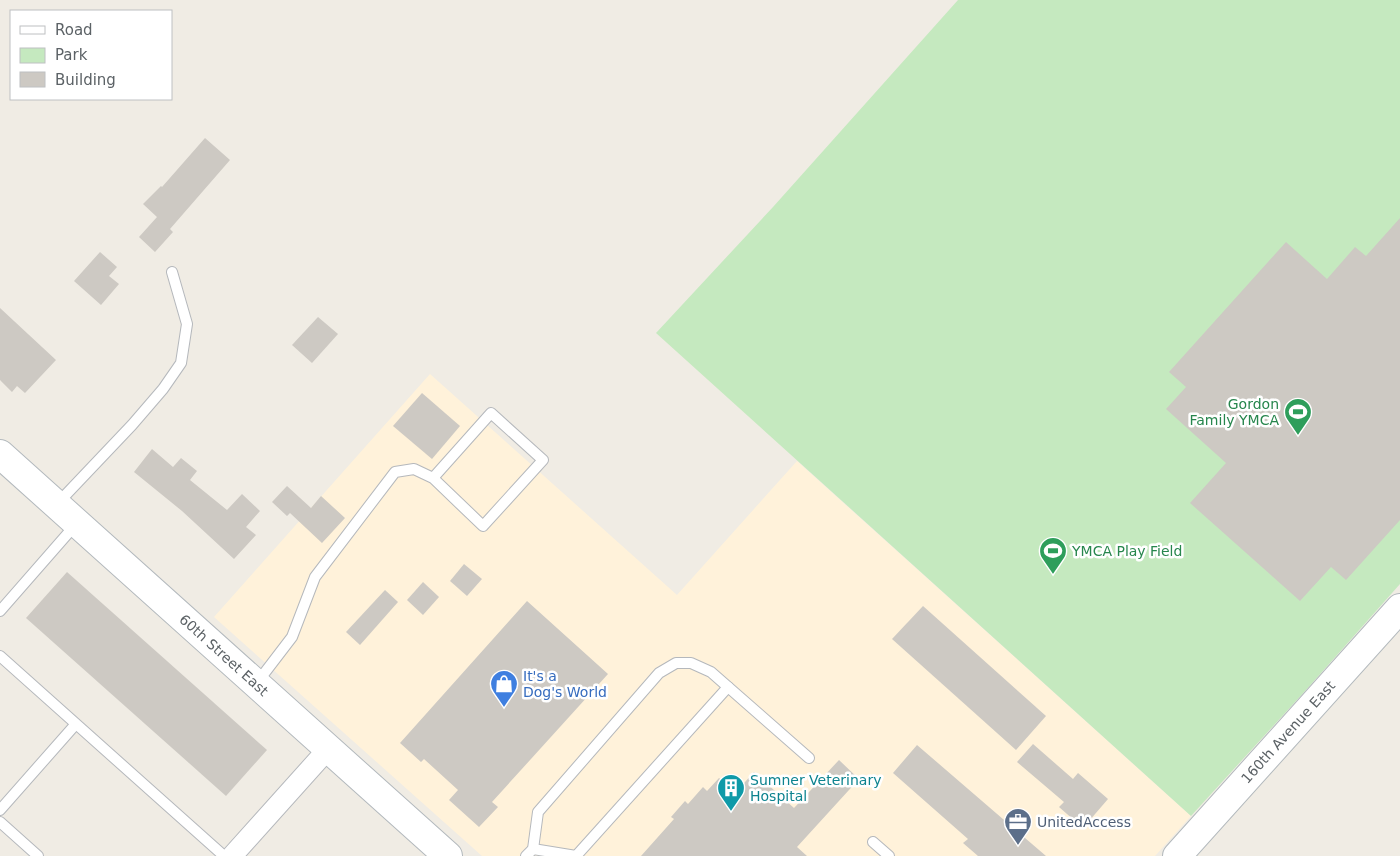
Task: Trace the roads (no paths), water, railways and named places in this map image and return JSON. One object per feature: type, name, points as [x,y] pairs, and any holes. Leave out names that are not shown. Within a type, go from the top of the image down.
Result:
[{"type":"street","name":"60th Street East","points":[[0,454],[448,856]]},
{"type":"street","name":"160th Avenue East","points":[[1177,856],[1400,608]]},
{"type":"street","points":[[232,856],[328,748]]},
{"type":"lane","points":[[56,505],[132,425],[163,389],[181,363],[187,324],[172,272]]},
{"type":"lane","points":[[256,684],[292,637],[315,578],[395,472],[414,469],[433,478],[483,526],[543,460],[491,413],[433,478]]},
{"type":"lane","points":[[0,611],[77,523]]},
{"type":"lane","points":[[0,656],[75,725],[224,856]]},
{"type":"lane","points":[[728,687],[576,856],[530,852],[538,812],[659,673],[676,663],[691,663],[711,672],[809,758]]},
{"type":"lane","points":[[0,810],[75,725]]},
{"type":"lane","points":[[0,822],[38,856]]},
{"type":"lane","points":[[873,842],[889,856]]},
{"type":"place","name":"Gordon Family YMCA","points":[[1298,436]]},
{"type":"place","name":"YMCA Play Field","points":[[1053,575]]},
{"type":"place","name":"It's a Dog's World","points":[[504,708]]},
{"type":"place","name":"Sumner Veterinary Hospital","points":[[731,812]]},
{"type":"place","name":"UnitedAccess","points":[[1018,846]]}]
